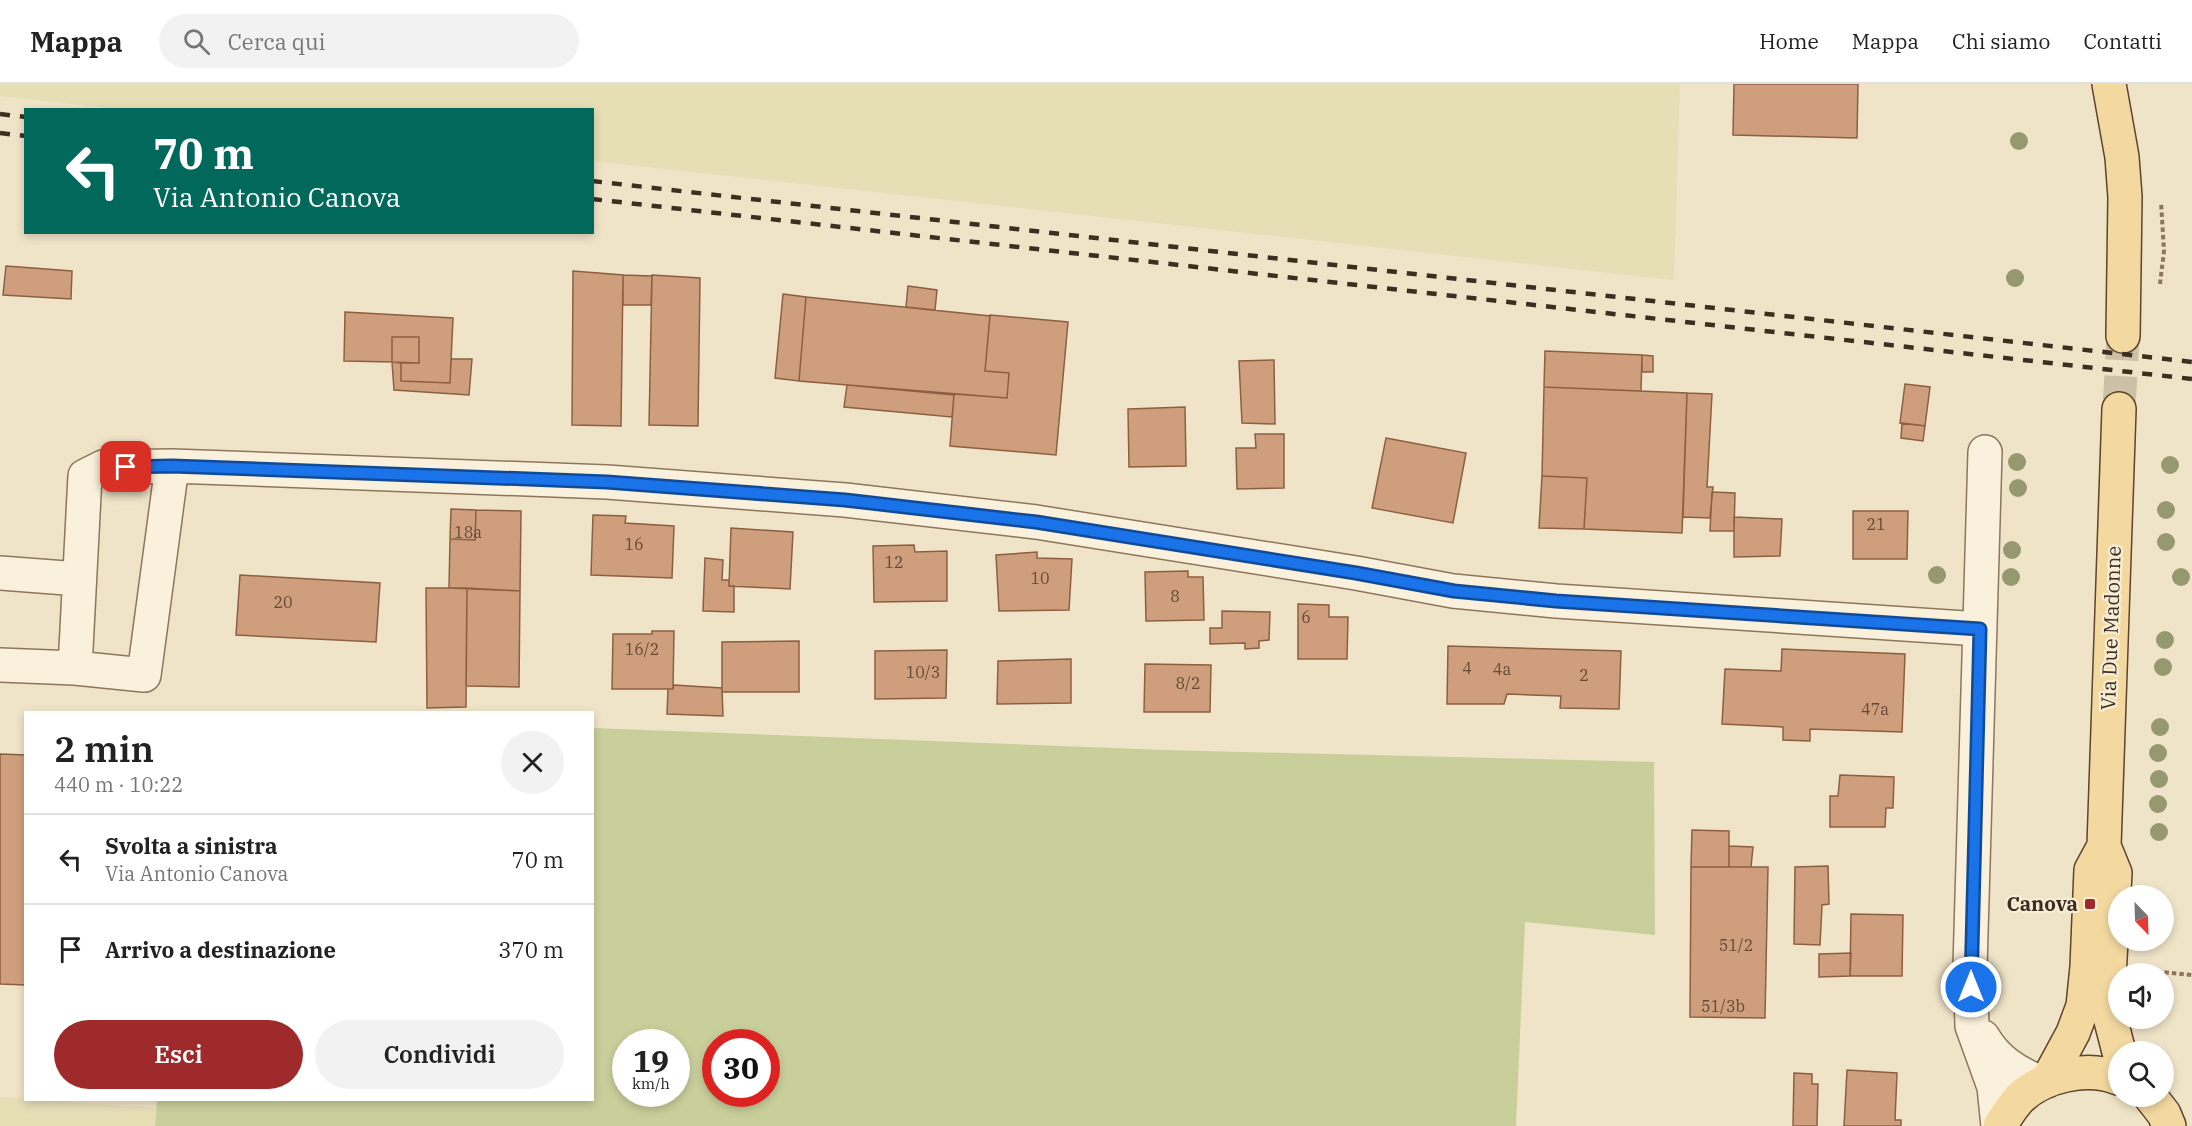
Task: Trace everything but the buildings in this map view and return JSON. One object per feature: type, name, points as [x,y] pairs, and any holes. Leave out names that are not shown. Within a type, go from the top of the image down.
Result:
[{"type":"main road","points":[[2109,84],[2122,157],[2126,197],[2123,336]]},
{"type":"main road","name":"Via Due Madonne","points":[[2116,1041],[2110,1017],[2108,993],[2115,873],[2104,846],[2119,409]]},
{"type":"main road","name":"Via Due Madonne","points":[[2045,1082],[2076,1027],[2083,1006],[2091,870],[2104,846]]},
{"type":"main road","points":[[1999,1126],[2021,1097],[2045,1082],[2068,1075],[2090,1072],[2108,1076]]},
{"type":"main road","points":[[2159,1107],[2169,1126]]},
{"type":"street","points":[[1985,452],[1970,968],[1972,1026],[1994,1087],[1999,1126]]},
{"type":"street","points":[[75,668],[85,476],[104,467],[172,466],[607,482],[845,500],[1036,522],[1454,591],[1568,602],[1980,629]]},
{"type":"street","points":[[0,665],[75,668],[144,675],[172,466]]},
{"type":"street","points":[[0,573],[80,579]]},
{"type":"street","points":[[1971,1007],[1976,1024],[1995,1055],[2011,1069],[2045,1082]]},
{"type":"path","points":[[2174,973],[2192,975]]},
{"type":"shaded area","points":[[0,84],[1680,84],[1674,280],[594,161],[594,108],[108,108],[0,96]]},
{"type":"shaded area","points":[[0,1097],[24,1099],[24,1101],[156,1108],[155,1126],[0,1126]]},
{"type":"green space","points":[[594,728],[1165,750],[1654,762],[1655,935],[1525,922],[1516,1126],[155,1126],[157,1101],[594,1101]]},
{"type":"tunnel","points":[[2119,409],[2123,336]]},
{"type":"railway","points":[[0,114],[24,117]]},
{"type":"railway","points":[[0,133],[24,136]]},
{"type":"railway","points":[[594,181],[2192,362]]},
{"type":"railway","points":[[594,199],[2192,379]]},
{"type":"place","name":"Canova","points":[[2090,904]]},
{"type":"route","points":[[126,467],[172,466],[607,482],[845,500],[1036,522],[1454,591],[1556,601],[1980,629],[1971,987]]}]
